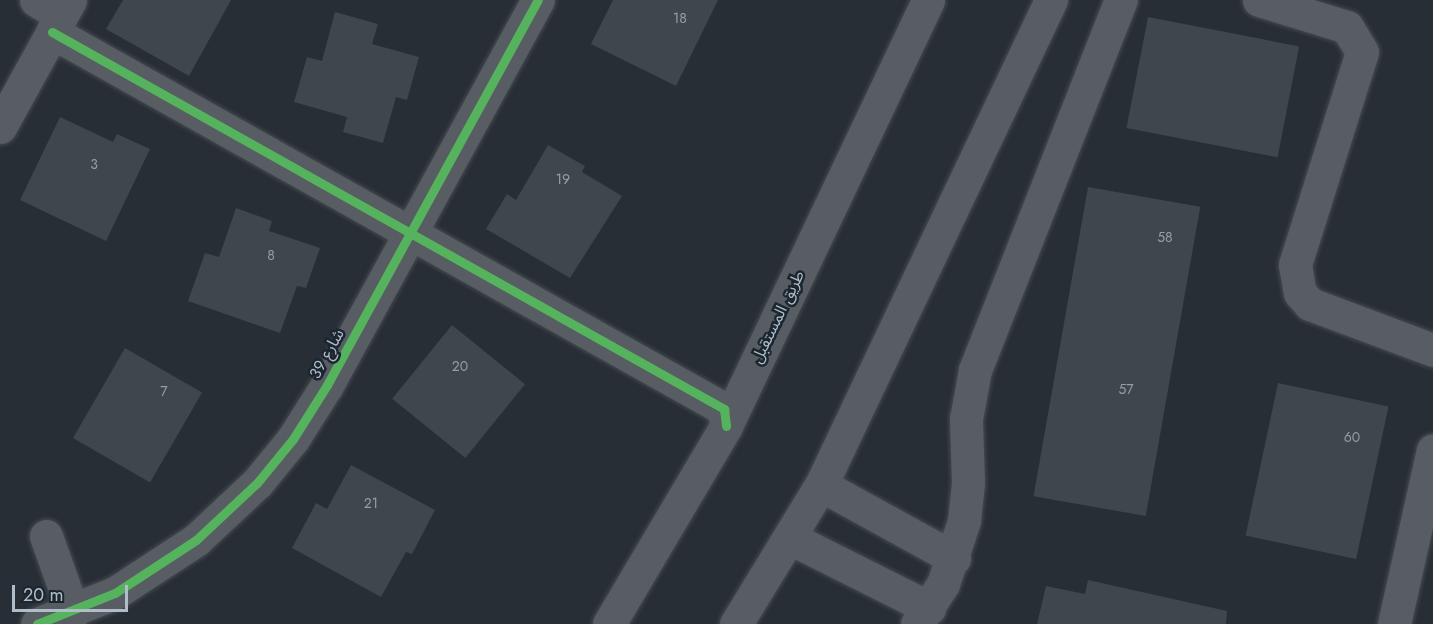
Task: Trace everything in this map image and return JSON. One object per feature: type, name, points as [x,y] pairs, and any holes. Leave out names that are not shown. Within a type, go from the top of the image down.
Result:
[{"type":"street","name":"شارع 39","points":[[37,624],[73,612],[115,593],[165,563],[217,523],[257,483],[319,399],[538,0]]},
{"type":"street","name":"طريق المستقبل","points":[[609,624],[726,426],[928,0]]},
{"type":"street","points":[[736,624],[821,485],[1051,0]]},
{"type":"street","points":[[790,538],[923,616],[954,558],[964,521],[968,483],[966,419],[975,369],[1121,0]]},
{"type":"street","points":[[1259,0],[1347,27],[1362,52],[1295,265],[1300,293],[1310,304],[1433,350]]},
{"type":"street","points":[[0,127],[55,12],[411,232],[724,409],[726,426]]},
{"type":"street","points":[[1394,624],[1433,450]]},
{"type":"street","points":[[821,485],[954,558]]},
{"type":"street","points":[[46,536],[73,612]]},
{"type":"building","points":[[123,0],[231,0],[189,76],[106,29]]},
{"type":"building","points":[[613,0],[718,0],[676,86],[591,44]]},
{"type":"building","points":[[335,12],[378,24],[372,44],[419,57],[407,100],[396,97],[383,143],[343,132],[347,117],[294,102],[307,57],[322,61]]},
{"type":"building","points":[[1148,17],[1299,46],[1278,157],[1126,128]]},
{"type":"building","points":[[60,117],[113,142],[117,134],[150,149],[106,241],[20,200]]},
{"type":"building","points":[[548,145],[585,166],[582,172],[622,196],[570,278],[486,229],[507,194],[516,200]]},
{"type":"building","points":[[1088,187],[1200,207],[1146,516],[1033,496]]},
{"type":"building","points":[[236,208],[272,221],[269,231],[320,248],[306,288],[297,286],[280,333],[188,301],[205,253],[219,257]]},
{"type":"building","points":[[452,325],[525,384],[465,458],[392,399]]},
{"type":"building","points":[[125,348],[202,392],[150,483],[73,438]]},
{"type":"building","points":[[1278,383],[1389,406],[1356,559],[1246,536]]},
{"type":"building","points":[[351,465],[435,510],[412,554],[406,552],[381,597],[292,548],[316,503],[327,509]]},
{"type":"building","points":[[1088,580],[1227,611],[1226,624],[1037,624],[1046,586],[1085,594]]},
{"type":"cycle path","points":[[37,624],[115,593],[196,540],[257,483],[293,439],[327,385],[538,0]]},
{"type":"cycle path","points":[[52,32],[724,409],[726,426]]}]
